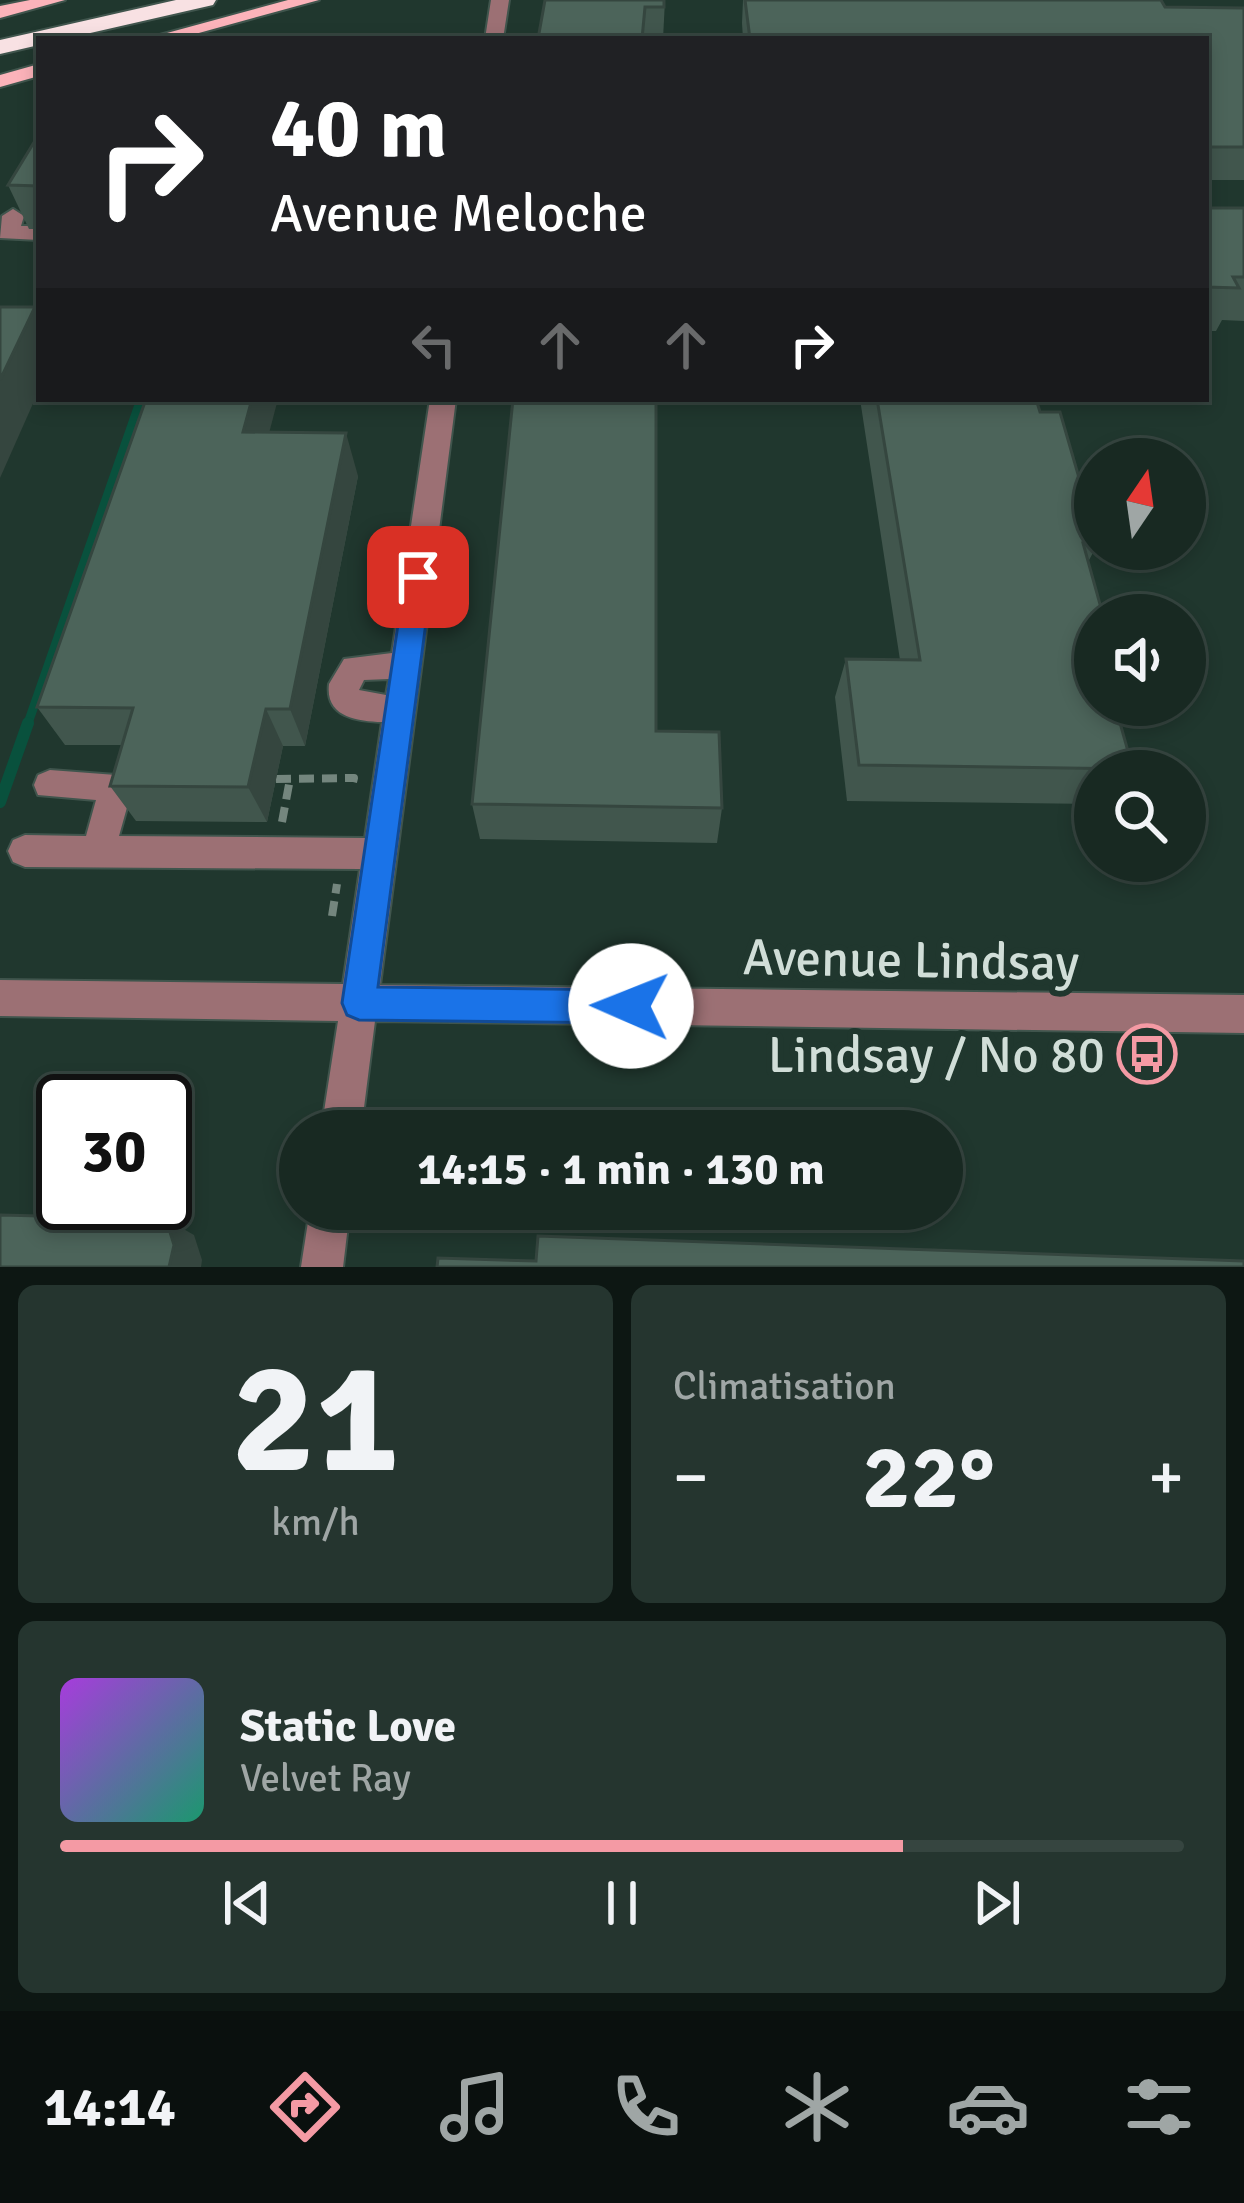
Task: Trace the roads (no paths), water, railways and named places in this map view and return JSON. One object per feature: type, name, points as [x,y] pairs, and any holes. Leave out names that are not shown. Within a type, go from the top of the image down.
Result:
[{"type":"highway","points":[[0,32],[140,0]]},
{"type":"highway","points":[[48,36],[206,0]]},
{"type":"highway","points":[[0,47],[36,39]]},
{"type":"main road","points":[[0,12],[56,0]]},
{"type":"main road","points":[[166,36],[310,0]]},
{"type":"main road","points":[[0,81],[36,71]]},
{"type":"street","points":[[494,36],[500,0]]},
{"type":"street","points":[[344,1110],[443,402]]},
{"type":"street","points":[[400,710],[357,708],[343,695],[344,684],[355,668],[406,665]]},
{"type":"street","points":[[50,785],[117,786],[98,852]]},
{"type":"street","points":[[26,851],[380,854]]},
{"type":"street","name":"Avenue Lindsay","points":[[0,998],[1244,1014]]},
{"type":"street","points":[[322,1267],[328,1230]]},
{"type":"waterway","points":[[27,726],[140,402]]},
{"type":"waterway","points":[[0,802],[28,723]]},
{"type":"place","name":"Lindsay / No 80","points":[[1147,1054]]}]
